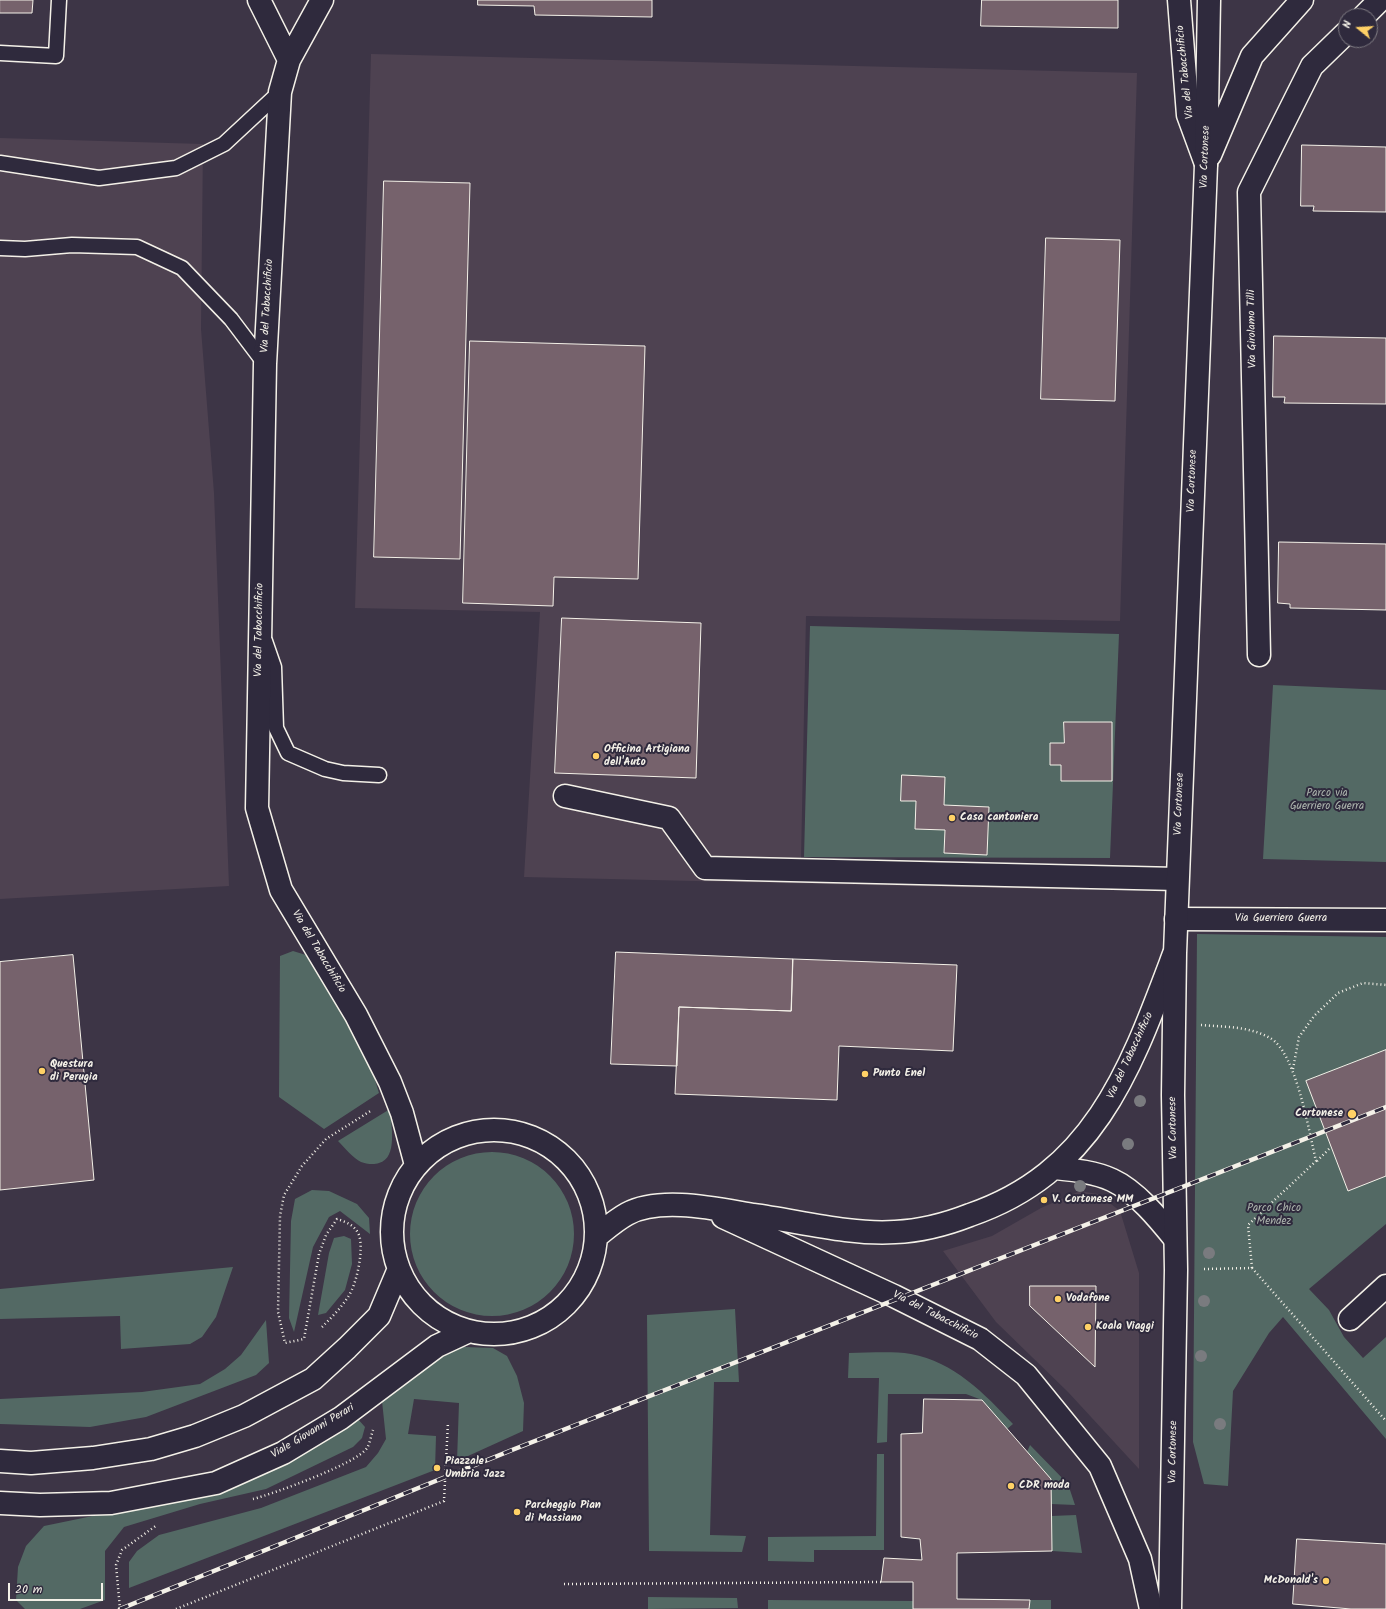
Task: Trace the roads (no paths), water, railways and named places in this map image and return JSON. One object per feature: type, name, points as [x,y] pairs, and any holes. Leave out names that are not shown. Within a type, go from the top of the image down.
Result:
[{"type":"street","points":[[259,0],[289,60]]},
{"type":"street","name":"Via del Tabacchificio","points":[[322,0],[289,60],[280,92],[265,364],[257,808],[281,890],[356,1015],[402,1113],[416,1165]]},
{"type":"street","name":"Via del Tabacchificio","points":[[1179,0],[1188,115],[1206,165]]},
{"type":"street","name":"Via Cortonese","points":[[1170,1609],[1176,1270],[1173,1022],[1177,879],[1206,165],[1209,0]]},
{"type":"street","points":[[1206,165],[1252,56],[1302,0]]},
{"type":"street","points":[[1372,8],[1380,0]]},
{"type":"street","name":"Via Girolamo Tilli","points":[[1259,655],[1249,192],[1312,66],[1338,41]]},
{"type":"street","points":[[566,796],[669,818],[705,868],[1177,879]]},
{"type":"street","name":"Via Guerriero Guerra","points":[[1176,919],[1386,920]]},
{"type":"street","name":"Via del Tabacchificio","points":[[597,1236],[628,1213],[661,1204],[700,1206],[806,1222],[851,1232],[896,1232],[950,1223],[994,1207],[1027,1188],[1055,1168],[1084,1138],[1112,1098],[1148,1023],[1175,953]]},
{"type":"street","points":[[490,1128],[532,1135],[567,1158],[590,1194],[597,1236],[587,1276],[563,1309],[538,1326],[509,1334],[467,1332],[438,1319],[415,1298],[398,1271],[392,1245],[392,1218],[400,1190],[416,1165],[449,1139],[490,1128]]},
{"type":"street","points":[[1055,1168],[1081,1171],[1113,1180],[1156,1215],[1175,1239]]},
{"type":"street","name":"Via del Tabacchificio","points":[[700,1206],[894,1296],[980,1339],[1026,1375],[1100,1466],[1140,1559],[1151,1609]]},
{"type":"street","points":[[0,1461],[31,1463],[93,1458],[151,1449],[195,1436],[244,1416],[312,1379],[347,1348],[379,1316],[398,1271]]},
{"type":"street","points":[[1350,1318],[1386,1286]]},
{"type":"street","name":"Viale Giovanni Perari","points":[[0,1503],[40,1505],[111,1503],[216,1483],[283,1453],[341,1418],[437,1346],[467,1332]]},
{"type":"lane","points":[[0,53],[56,56],[59,0]]},
{"type":"lane","points":[[0,163],[99,178],[176,168],[224,144],[280,92]]},
{"type":"lane","points":[[0,248],[25,249],[72,245],[137,247],[182,268],[231,319],[265,364]]},
{"type":"lane","points":[[260,630],[274,667],[276,728],[288,754],[325,769],[343,774],[378,775]]},
{"type":"railway","points":[[120,1609],[512,1450],[1386,1107]]},
{"type":"place","name":"Officina Artigiana dell'Auto","points":[[596,756]]},
{"type":"place","name":"Casa cantoniera","points":[[952,818]]},
{"type":"place","name":"Questura di Perugia","points":[[42,1071]]},
{"type":"place","name":"Punto Enel","points":[[865,1074]]},
{"type":"place","name":"Cortonese","points":[[1352,1114]]},
{"type":"place","name":"V. Cortonese MM","points":[[1044,1200]]},
{"type":"place","name":"Vodafone","points":[[1058,1299]]},
{"type":"place","name":"Koala Viaggi","points":[[1088,1327]]},
{"type":"place","name":"Piazzale Umbria Jazz","points":[[437,1468]]},
{"type":"place","name":"CDR moda","points":[[1011,1486]]},
{"type":"place","name":"Parcheggio Pian di Massiano","points":[[517,1512]]},
{"type":"place","name":"McDonald's","points":[[1326,1581]]},
{"type":"park label","name":"Parco via Guerriero Guerra","points":[[1327,800]]},
{"type":"park label","name":"Parco Chico Mendez","points":[[1274,1215]]}]
